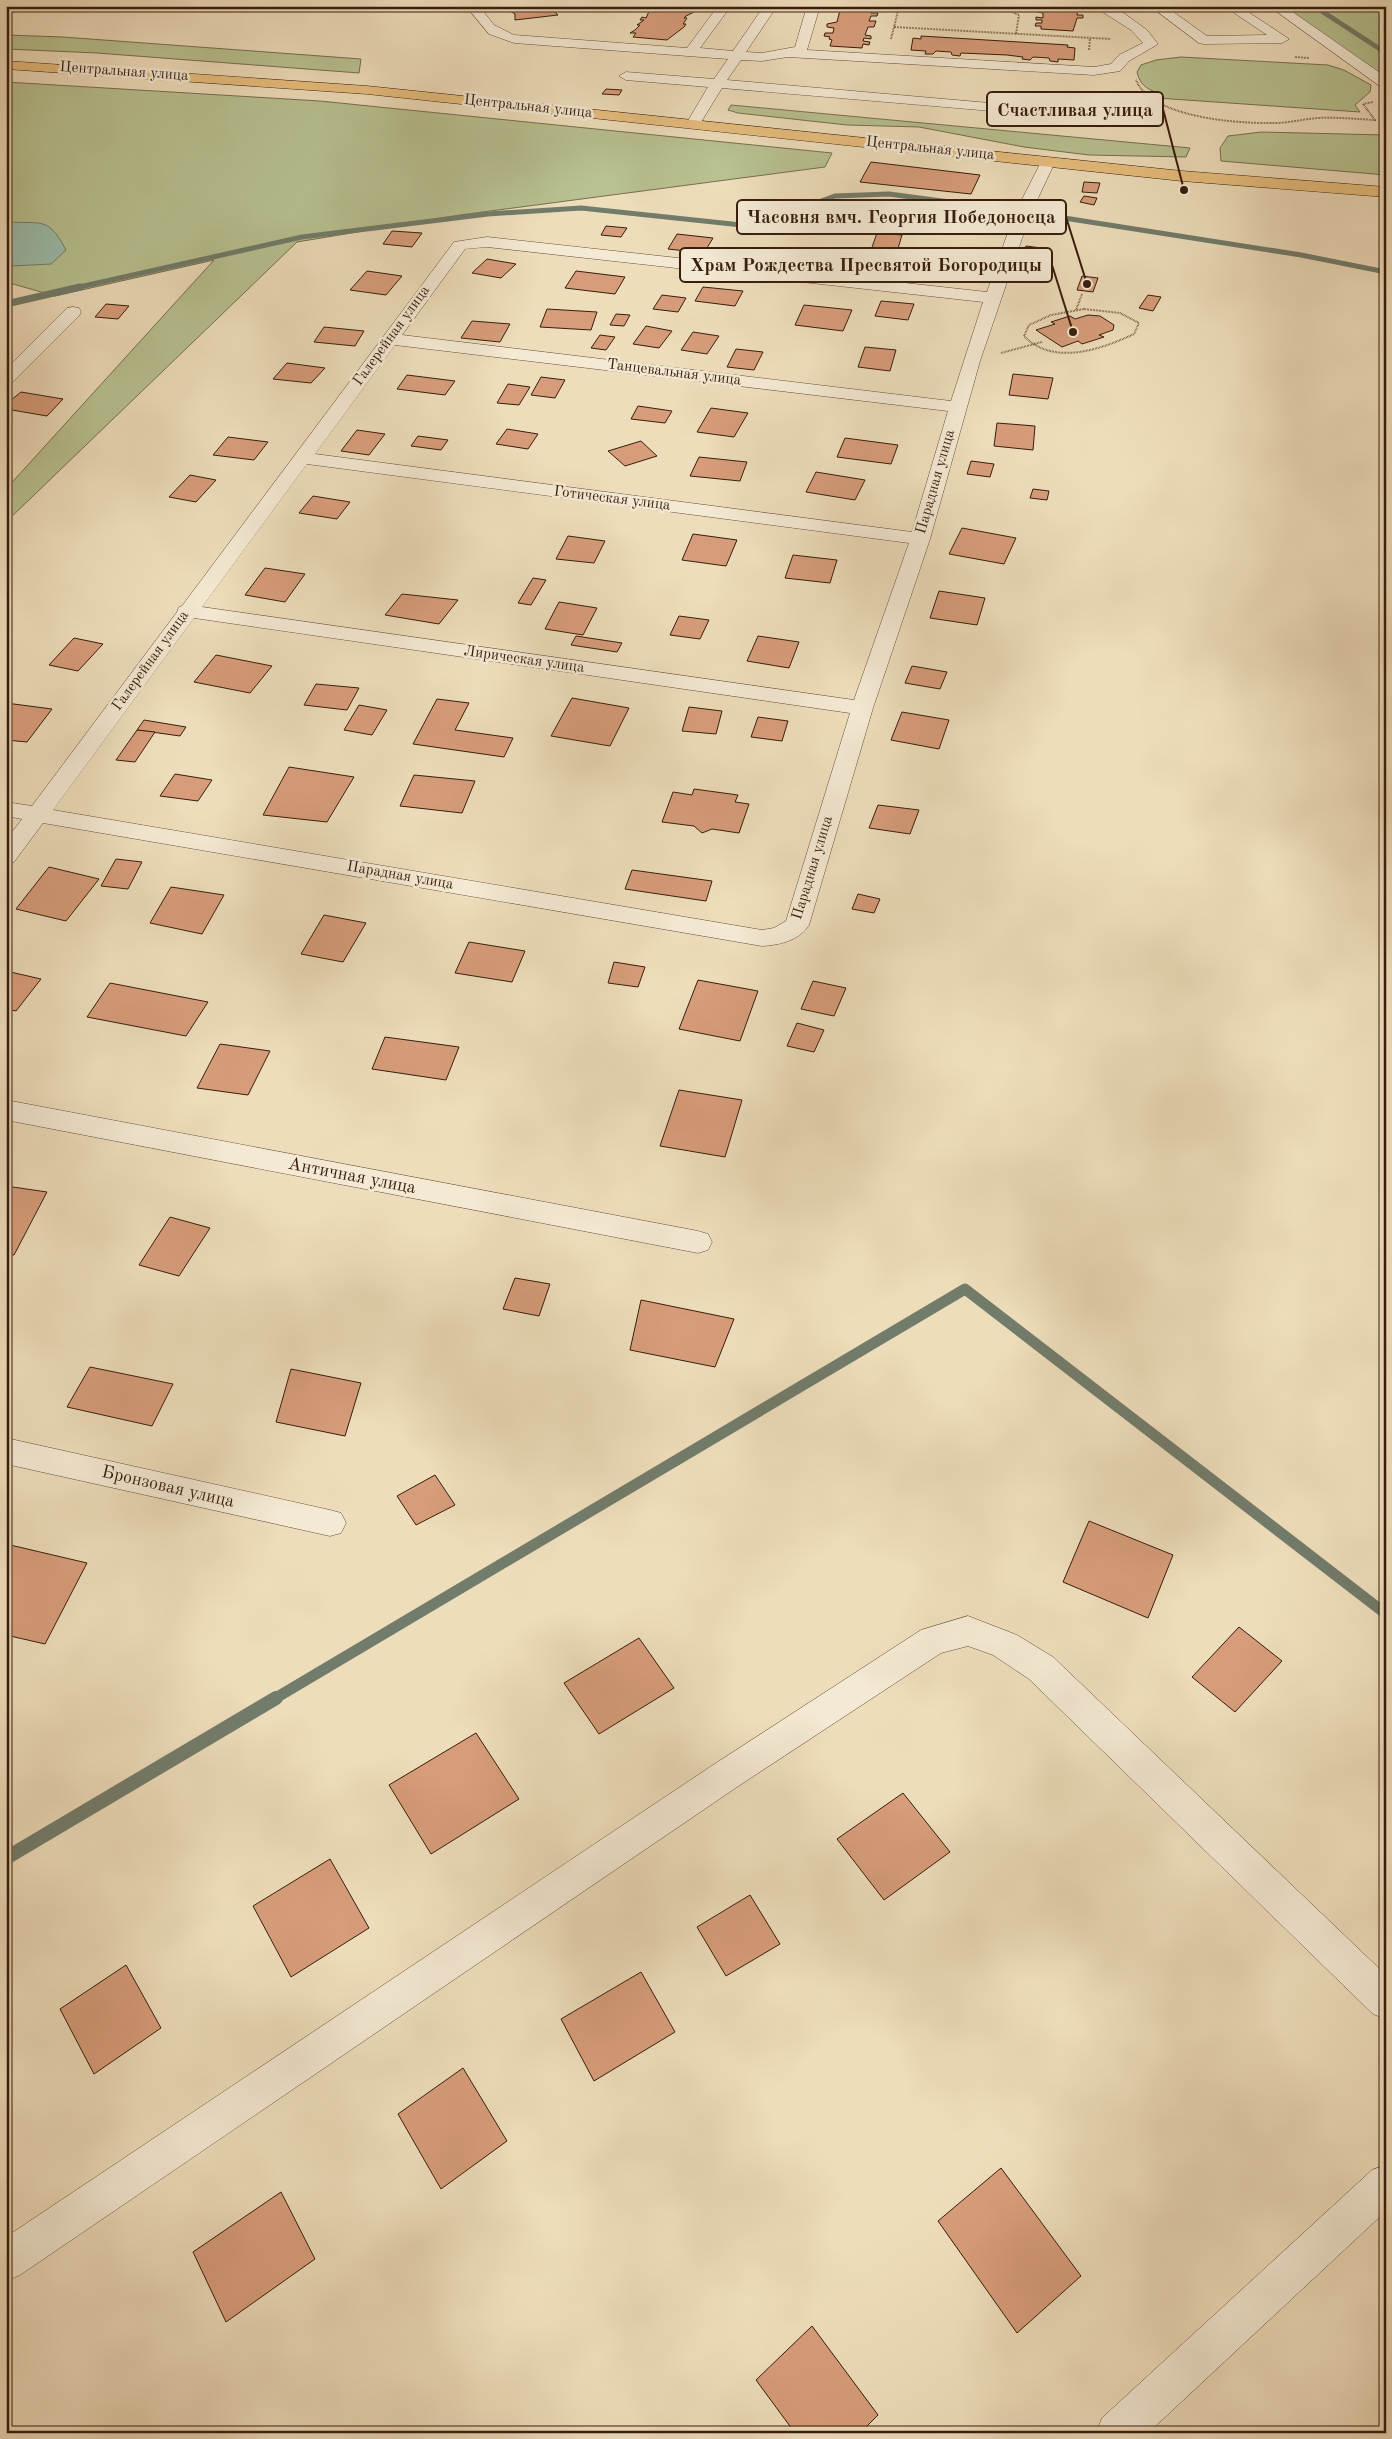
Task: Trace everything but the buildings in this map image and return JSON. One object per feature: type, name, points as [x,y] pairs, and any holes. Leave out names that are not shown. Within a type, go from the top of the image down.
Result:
[{"type":"main road","name":"Центральная улица","points":[[6,65],[367,90],[1192,177],[1386,192]]},
{"type":"street","points":[[472,6],[488,30],[501,36],[690,53],[762,57],[801,49],[814,6]]},
{"type":"street","points":[[690,53],[725,6]]},
{"type":"street","points":[[693,124],[717,84],[771,6]]},
{"type":"street","points":[[788,53],[1104,71],[1116,68],[1124,58],[1151,44],[1152,42],[1131,24],[1098,6]]},
{"type":"street","points":[[1156,6],[1204,40],[1320,39]]},
{"type":"street","points":[[1230,6],[1279,39]]},
{"type":"street","points":[[1275,6],[1386,84]]},
{"type":"street","points":[[626,76],[1133,119]]},
{"type":"street","name":"Парадная улица","points":[[6,809],[752,936],[772,938],[790,931],[797,925],[862,708],[920,539],[957,407],[992,298],[1022,215],[1048,162]]},
{"type":"street","name":"Галерейная улица","points":[[6,857],[186,612],[304,458],[456,248],[475,242],[992,298]]},
{"type":"street","points":[[6,378],[73,312]]},
{"type":"street","name":"Танцевальная улица","points":[[390,339],[957,407]]},
{"type":"street","name":"Готическая улица","points":[[304,458],[920,539]]},
{"type":"street","name":"Лирическая улица","points":[[186,612],[862,708]]},
{"type":"street","name":"Античная улица","points":[[6,1110],[698,1242]]},
{"type":"street","name":"Бронзовая улица","points":[[6,1450],[330,1522]]},
{"type":"street","points":[[6,2261],[725,1776],[933,1640],[968,1631],[1005,1645],[1041,1668],[1386,2001]]},
{"type":"street","points":[[1116,2433],[1386,2184]]},
{"type":"path","points":[[890,42],[899,8],[904,6]]},
{"type":"path","points":[[999,6],[1018,15],[1016,34]]},
{"type":"path","points":[[894,27],[1076,37]]},
{"type":"path","points":[[1289,57],[1318,58]]},
{"type":"path","points":[[1136,77],[1140,90],[1154,101],[1200,118],[1239,122],[1280,122],[1319,118],[1375,120],[1363,104],[1374,102]]},
{"type":"path","points":[[1076,310],[1082,294]]},
{"type":"path","points":[[1076,310],[1112,310],[1130,315],[1139,323],[1134,334],[1115,344],[1091,350],[1064,353],[1047,351],[1030,345],[1024,336],[1029,325],[1051,315],[1076,310]]},
{"type":"path","points":[[971,361],[1042,342]]},
{"type":"shaded area","points":[[1275,6],[1386,6],[1386,84]]},
{"type":"shaded area","points":[[6,35],[63,37],[361,59],[359,73],[97,53],[6,49]]},
{"type":"shaded area","points":[[1181,57],[1328,65],[1344,70],[1371,85],[1370,92],[1355,105],[1360,112],[1157,98],[1157,93],[1147,88],[1140,80],[1137,72],[1141,65],[1156,60]]},
{"type":"shaded area","points":[[6,82],[320,101],[832,153],[825,167],[460,215],[297,242],[6,522],[6,489],[214,260],[55,296],[6,282]]},
{"type":"shaded area","points":[[731,105],[1190,148],[1186,157],[1089,155],[1024,147],[919,127],[847,125],[738,113],[728,110]]},
{"type":"shaded area","points":[[1261,132],[1386,135],[1386,175],[1221,161],[1220,148],[1228,136]]},
{"type":"shaded area","points":[[6,222],[43,224],[54,232],[66,250],[51,264],[12,266],[6,271]]},
{"type":"waterway","points":[[1314,6],[1386,53]]},
{"type":"waterway","points":[[75,288],[302,237],[488,214],[581,208],[751,226],[835,196],[889,194],[1010,210]]},
{"type":"waterway","points":[[1058,217],[1301,255],[1386,272]]},
{"type":"waterway","points":[[6,304],[80,287]]},
{"type":"waterway","points":[[274,1699],[965,1289],[1386,1614]]},
{"type":"waterway","points":[[6,1858],[276,1698]]},
{"type":"place","name":"Счастливая улица","points":[[1184,190]]},
{"type":"place","name":"Часовня вмч. Георгия Победоносца","points":[[1087,284]]},
{"type":"place","name":"Храм Рождества Пресвятой Богородицы","points":[[1073,332]]}]
